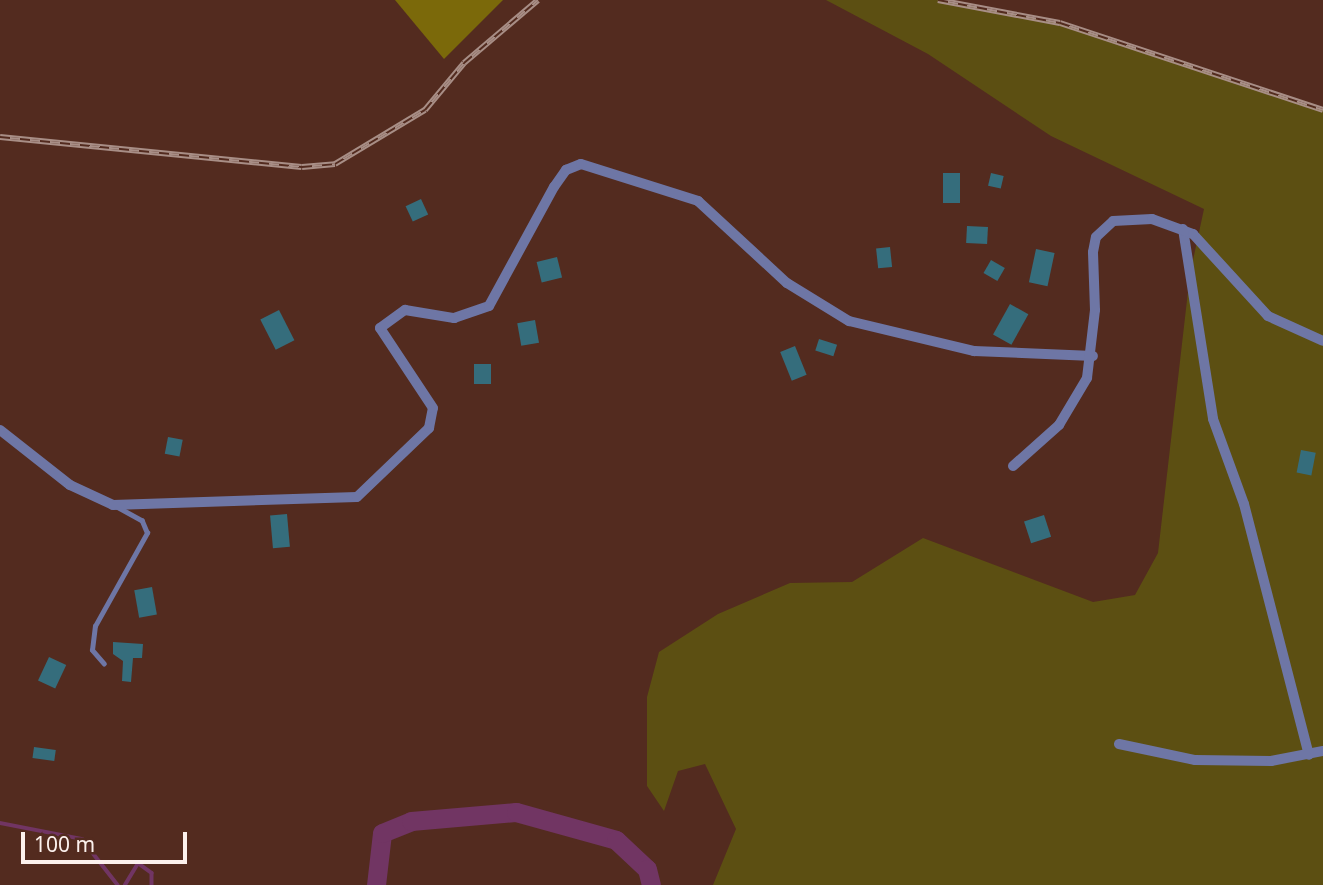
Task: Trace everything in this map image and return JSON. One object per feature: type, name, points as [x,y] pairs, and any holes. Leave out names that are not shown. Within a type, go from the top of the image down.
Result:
[{"type":"street","points":[[0,430],[90,498],[113,505],[357,498],[429,428],[433,408],[380,328],[405,310],[454,318],[489,306],[554,187],[566,170],[581,164],[698,201],[788,283],[849,321],[961,349],[1093,356]]},
{"type":"street","points":[[1013,466],[1059,425],[1093,356],[1096,237],[1113,221],[1132,219],[1183,229],[1206,245],[1268,316],[1323,341]]},
{"type":"street","points":[[1183,229],[1213,419],[1244,504],[1309,755]]},
{"type":"street","points":[[1119,744],[1195,760],[1309,755],[1323,751]]},
{"type":"lane","points":[[104,664],[92,650],[95,626],[147,533],[142,522],[113,505]]},
{"type":"shaded area","points":[[395,0],[503,0],[444,59]]},
{"type":"shaded area","points":[[826,0],[938,0],[1060,23],[1323,110],[1323,885],[713,885],[736,829],[705,764],[678,771],[664,811],[647,786],[647,697],[659,652],[718,614],[790,583],[852,582],[923,538],[1093,602],[1135,595],[1158,553],[1190,274],[1204,209],[1051,136],[928,54]]},
{"type":"building","points":[[943,173],[960,173],[960,203],[943,203]]},
{"type":"building","points":[[991,173],[1004,176],[1001,189],[988,186]]},
{"type":"building","points":[[421,199],[428,214],[413,222],[406,206]]},
{"type":"building","points":[[967,226],[988,227],[987,244],[966,243]]},
{"type":"building","points":[[890,247],[892,267],[878,268],[876,248]]},
{"type":"building","points":[[1036,249],[1055,253],[1048,286],[1029,282]]},
{"type":"building","points":[[557,257],[562,277],[542,282],[537,262]]},
{"type":"building","points":[[991,260],[1005,268],[997,281],[984,273]]},
{"type":"building","points":[[1010,304],[1028,314],[1011,345],[993,335]]},
{"type":"building","points":[[279,310],[294,340],[276,350],[260,320]]},
{"type":"building","points":[[535,320],[539,343],[521,346],[517,323]]},
{"type":"building","points":[[819,339],[837,345],[833,356],[815,350]]},
{"type":"building","points":[[795,346],[807,375],[792,381],[780,352]]},
{"type":"building","points":[[474,364],[491,364],[491,384],[474,384]]},
{"type":"building","points":[[168,437],[183,440],[179,457],[165,454]]},
{"type":"building","points":[[1301,450],[1316,453],[1311,475],[1297,473]]},
{"type":"building","points":[[287,514],[290,547],[273,548],[270,515]]},
{"type":"building","points":[[1044,515],[1051,537],[1031,543],[1024,521]]},
{"type":"building","points":[[152,587],[157,615],[139,618],[134,590]]},
{"type":"building","points":[[113,642],[143,644],[142,658],[133,658],[131,682],[122,681],[123,661],[113,654]]},
{"type":"building","points":[[49,657],[66,665],[55,689],[38,681]]},
{"type":"building","points":[[34,747],[56,750],[54,761],[32,758]]},
{"type":"waterway","points":[[376,885],[382,833],[411,821],[516,812],[616,840],[647,869],[651,885]]},
{"type":"waterway","points":[[0,823],[82,839],[118,885]]},
{"type":"waterway","points":[[125,885],[138,863],[152,873],[152,885]]},
{"type":"railway","points":[[0,137],[302,167],[335,164],[425,110],[464,63],[538,0]]},
{"type":"railway","points":[[938,0],[1060,23],[1323,110]]}]
